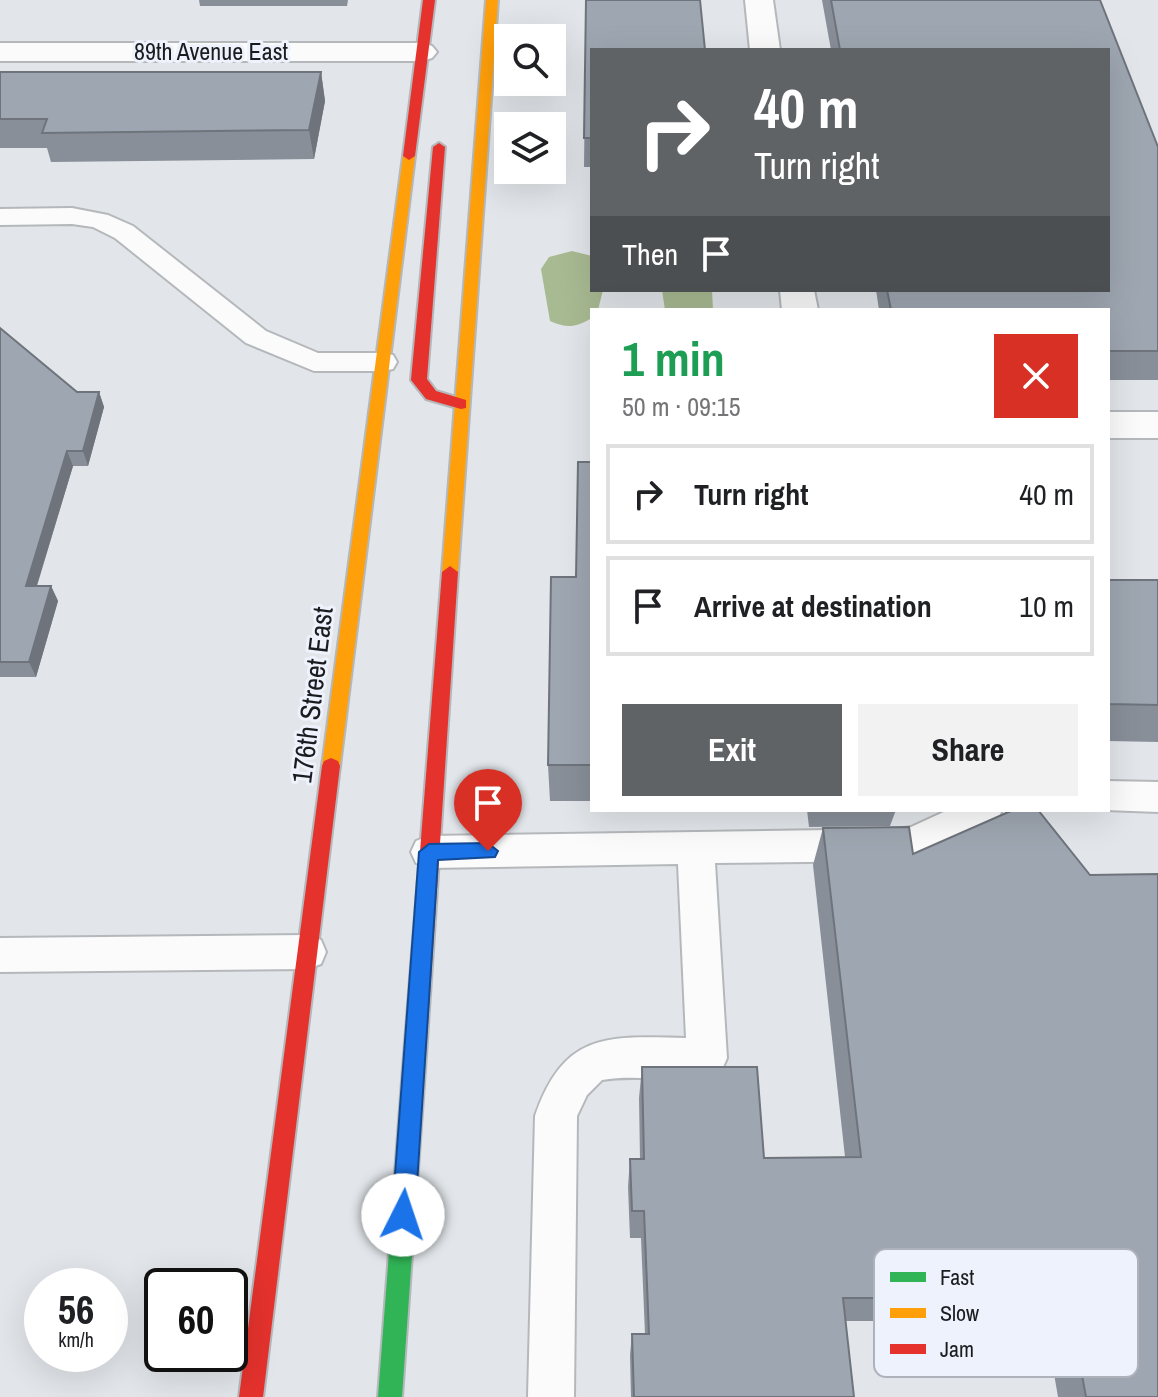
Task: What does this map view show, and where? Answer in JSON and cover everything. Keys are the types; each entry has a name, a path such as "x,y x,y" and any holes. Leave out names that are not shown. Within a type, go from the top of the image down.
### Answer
{"main road":[{"name":"176th Street East","path":"251,1397 429,0"},
{"path":"390,1397 492,0"},
{"path":"421,58 437,122 419,380 423,390 432,397 461,404"}],"street":[{"path":"759,0 765,48"},
{"name":"89th Avenue East","path":"0,52 421,58"},
{"path":"1110,425 1158,425"}],"lane":[{"path":"0,217 99,220 124,232 256,337 314,362 383,362"},
{"path":"1110,796 1158,797"},
{"path":"429,852 897,845 916,842 980,812"},
{"path":"551,1397 556,1116 565,1089 589,1065 612,1059 707,1058 696,848"},
{"path":"0,955 307,952"}],"shaded area":[{"path":"572,251 590,256 590,292 602,292 598,308 590,308 590,319 566,326 550,321 541,269 549,257"},
{"path":"662,292 712,292 713,308 665,308"}],"building":[{"path":"586,0 700,0 705,48 590,48 590,138 584,138"},
{"path":"831,0 1100,0 1158,147 1158,351 1110,351 1110,308 891,308 887,292 1110,292 1110,48 840,48"},
{"path":"0,72 321,72 309,130 42,133 47,119 0,119"},
{"path":"0,328 77,392 99,392 83,451 67,451 26,586 51,586 29,662 0,662"},
{"path":"578,462 590,462 590,765 548,765 551,577 576,577"},
{"path":"1110,580 1158,580 1158,705 1110,704"},
{"path":"1008,812 1040,812 1090,875 1158,874 1158,1397 1086,1397 1082,1377 1138,1377 1138,1249 874,1249 874,1298 843,1298 854,1397 634,1397 632,1334 649,1334 644,1211 632,1211 630,1159 644,1159 642,1067 757,1067 764,1158 861,1157 823,828 909,827 913,854"}],"traffic: fast":[{"path":"390,1397 415,1055"}],"traffic: slow":[{"path":"450,572 492,0"},
{"path":"331,766 409,156"}],"traffic: jam":[{"path":"409,156 429,0"},
{"path":"439,147 419,380 431,395 461,404"},
{"path":"415,1055 450,572"},
{"path":"251,1397 331,766"}],"route":[{"path":"403,1215 429,852 488,851"}]}
